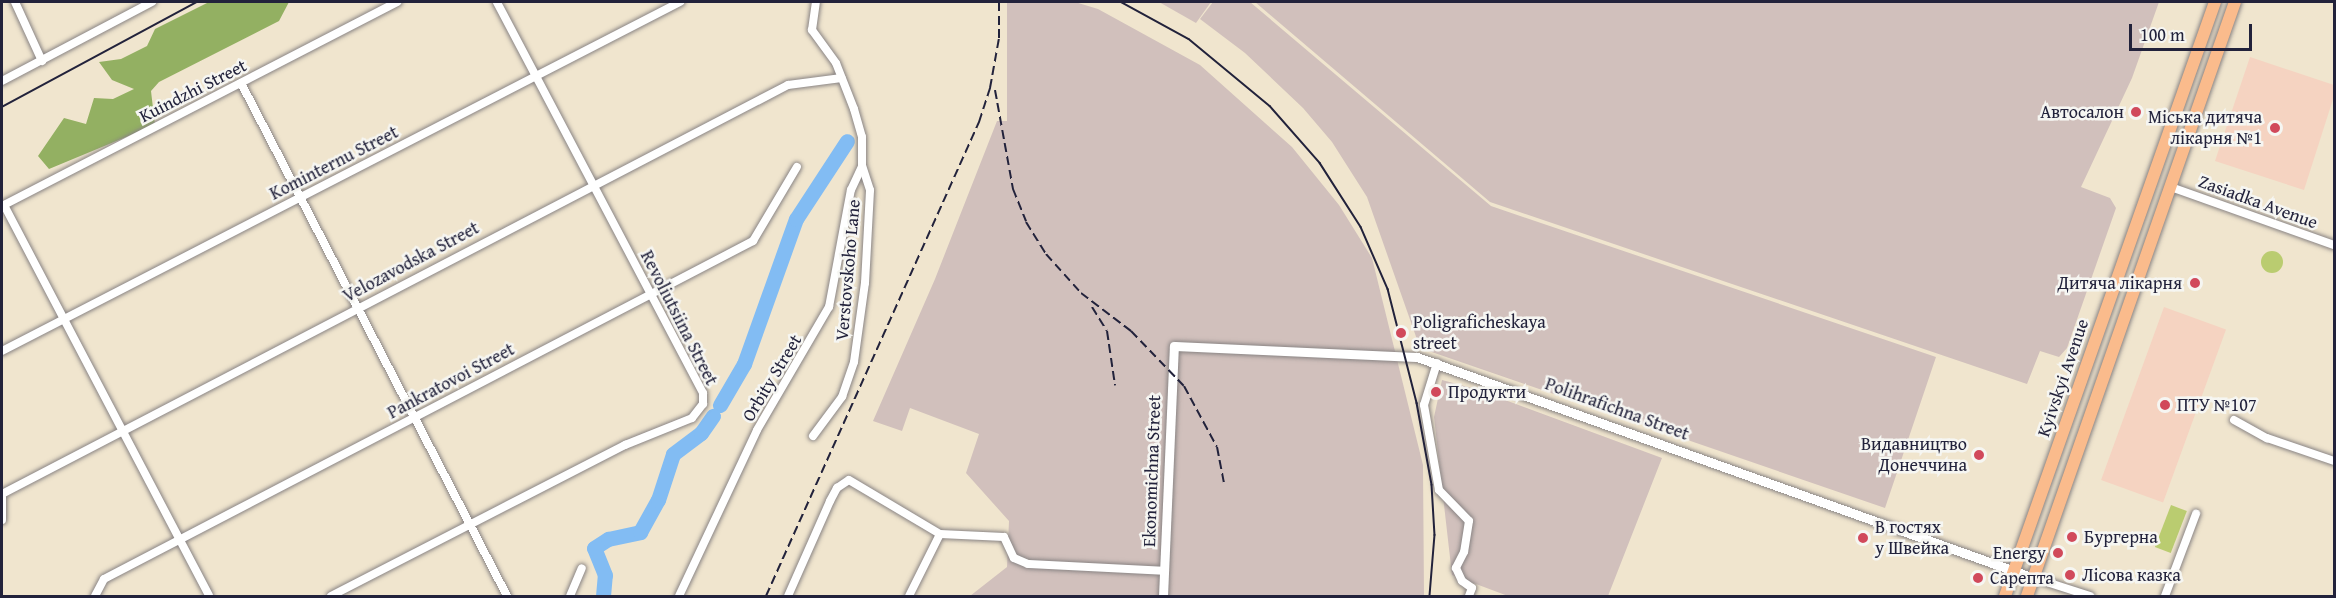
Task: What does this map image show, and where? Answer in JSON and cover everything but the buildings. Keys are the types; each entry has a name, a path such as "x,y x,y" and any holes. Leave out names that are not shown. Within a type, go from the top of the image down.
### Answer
{"main road":[{"name":"Kyivskyi Avenue","path":"2005,597 2215,2"},
{"path":"2027,597 2235,2"}],"street":[{"path":"15,2 42,61"},
{"path":"2,81 152,2"},
{"name":"Kuindzhi Street","path":"3,206 397,2"},
{"name":"Revoliutsiina Street","path":"331,597 625,445 692,418 700,410 703,393 497,2"},
{"name":"Kominternu Street","path":"2,351 680,2"},
{"name":"Verstovskoho Lane","path":"813,436 842,397 854,362 865,283 870,190 862,166 862,137 842,78 812,30 816,2"},
{"name":"Velozavodska Street","path":"2,496 357,307 788,85 842,78"},
{"path":"241,83 507,597"},
{"name":"Orbity Street","path":"679,597 757,430 829,308 851,190 862,166"},
{"name":"Pankratovoi Street","path":"95,597 104,579 753,241 796,167"},
{"name":"Zasiadka Avenue","path":"2171,188 2334,245"},
{"path":"3,206 209,597"},
{"name":"Polihrafichna Street","path":"1174,346 1406,356 1437,363 2034,578"},
{"name":"Ekonomichna Street","path":"1163,597 1174,346"},
{"path":"1437,363 1424,405 1439,490 1469,520 1456,568 1461,581 1472,588 1469,597"},
{"path":"2234,420 2267,438 2334,462"},
{"path":"788,597 830,501 845,481 860,485 940,534 1004,537 1014,558 1028,564 1164,571"},
{"path":"2,496 2,520"},
{"path":"2165,597 2196,514"},
{"path":"909,597 940,534"},
{"path":"570,597 582,568"},
{"path":"2034,578 2090,597"}],"shaded area":[{"path":"1007,2 1075,2 1098,9 1200,65 1292,147 1339,205 1372,258 1423,465 1424,596 970,596 1007,567 1009,521 966,473 979,434 910,408 902,431 873,421 935,279 997,121 1007,121"},
{"path":"1159,2 1211,2 1196,23"},
{"path":"1213,2 1250,2 1491,206 1936,357 1885,508 1420,348 1367,197 1332,142 1303,108 1245,53 1200,19"},
{"path":"1255,2 2159,2 2132,78 2081,187 2110,198 2116,208 2067,348 2059,357 2040,351 2027,384 1490,202"},
{"name":"Міська дитяча лікарня №1","path":"2250,57 2334,85 2334,96 2304,190 2215,161"},
{"name":"ПТУ №107","path":"2164,307 2226,330 2163,502 2101,480"},
{"path":"1442,380 1505,397 1505,400 1662,458 1608,596 1508,596 1452,575 1434,417"}],"green space":[{"path":"209,2 289,2 279,21 159,82 151,91 155,125 49,169 38,156 64,118 86,124 94,98 113,99 134,89 112,80 99,62 121,59 147,46 155,29"},
{"path":"2268,251 2276,251 2283,258 2283,266 2276,273 2268,273 2261,266 2261,258"},
{"path":"2171,505 2187,511 2171,553 2155,547"}],"waterway":[{"path":"720,405 744,364 796,219 847,141"},
{"path":"603,596 605,575 594,548 608,539 640,532 658,500 673,454 701,433 713,416"}],"tram line":[{"path":"2,107 197,2"},
{"path":"1121,2 1189,39 1270,106 1320,163 1361,227 1388,289 1417,403 1432,485 1435,535 1430,596"}],"railway":[{"path":"766,596 979,122 990,88 999,38 999,2"},
{"path":"995,90 1013,189 1026,222 1046,254 1081,293 1131,331 1184,386 1217,447 1224,482"},
{"path":"1092,307 1107,331 1115,385"}],"place":[{"name":"Автосалон","path":"2136,112"},
{"name":"Міська дитяча лікарня №1","path":"2275,128"},
{"name":"Дитяча лікарня","path":"2195,283"},
{"name":"Poligraficheskaya street","path":"1401,333"},
{"name":"Продукти","path":"1436,392"},
{"name":"ПТУ №107","path":"2165,405"},
{"name":"Видавництво Донеччина","path":"1979,455"},
{"name":"Бургерна","path":"2072,537"},
{"name":"В гостях у Швейка","path":"1863,538"},
{"name":"Energy","path":"2058,553"},
{"name":"Лісова казка","path":"2070,575"},
{"name":"Сарепта","path":"1978,578"}]}
